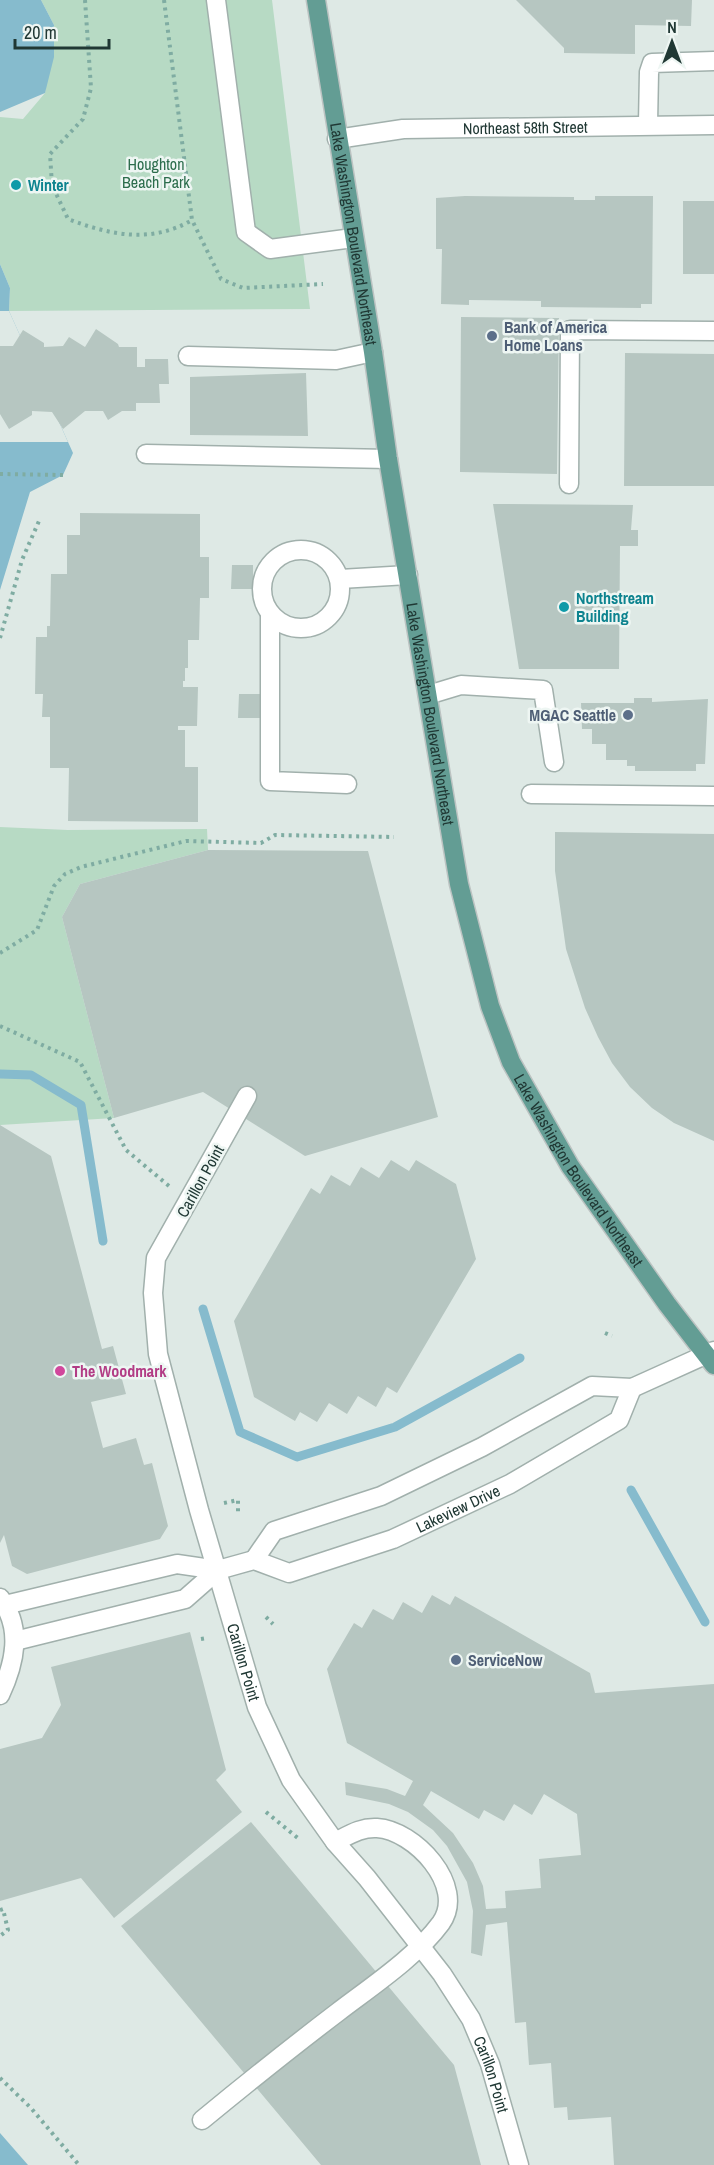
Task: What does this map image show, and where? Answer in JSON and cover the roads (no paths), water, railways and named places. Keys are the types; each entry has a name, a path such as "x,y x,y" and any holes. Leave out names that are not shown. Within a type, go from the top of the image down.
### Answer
{"main road":[{"name":"Lake Washington Boulevard Northeast","path":"316,0 388,459 459,884 490,1006 511,1062 570,1166 666,1304 712,1357"}],"street":[{"path":"216,0 246,232 270,249 353,238"},
{"path":"648,124 649,72 652,63 714,61"},
{"name":"Northeast 58th Street","path":"337,139 403,129 648,124 714,125"},
{"path":"569,484 570,330 714,331"},
{"path":"188,356 336,360 373,352"},
{"path":"146,454 388,459"},
{"path":"303,549 326,558 340,579 341,592 338,605 330,616 319,625 306,629 293,628 280,623 270,614 261,589 264,576 280,556 303,549"},
{"path":"340,579 408,575"},
{"path":"270,614 270,781 347,784"},
{"path":"428,695 462,686 543,690 554,762"},
{"path":"531,794 714,796"},
{"name":"Carillon Point","path":"247,1096 156,1258 153,1293 158,1354 199,1510 257,1707 291,1780 335,1842 419,1946 471,2019 490,2064 519,2165"},
{"path":"0,1695 12,1670 15,1641 3,1601 177,1564 218,1570 254,1560 274,1530 381,1496 482,1447 592,1386 632,1388 712,1357"},
{"name":"Lakeview Drive","path":"254,1560 289,1573 393,1539 424,1525 510,1484 619,1420 632,1388"},
{"path":"15,1641 185,1599 218,1570"},
{"path":"202,2120 383,1979 442,1921 448,1904 445,1885 434,1863 402,1835 380,1828 362,1828 335,1842"}],"water":[{"path":"0,0 41,0 54,25 54,57 45,93 0,112"},
{"path":"0,264 10,288 9,311 73,453 63,475 30,492 0,590"},
{"path":"0,2133 28,2165 0,2165"}],"waterway":[{"path":"0,1074 31,1075 81,1105 103,1241"},
{"path":"203,1309 240,1432 297,1457 395,1427 520,1358"},
{"path":"631,1490 705,1622"}],"place":[{"name":"Winter","path":"16,185"},
{"name":"Bank of America Home Loans","path":"492,336"},
{"name":"Northstream Building","path":"564,607"},
{"name":"MGAC Seattle","path":"628,715"},
{"name":"The Woodmark","path":"60,1371"},
{"name":"ServiceNow","path":"456,1660"}],"park label":[{"name":"Houghton Beach Park","path":"156,173"}]}
